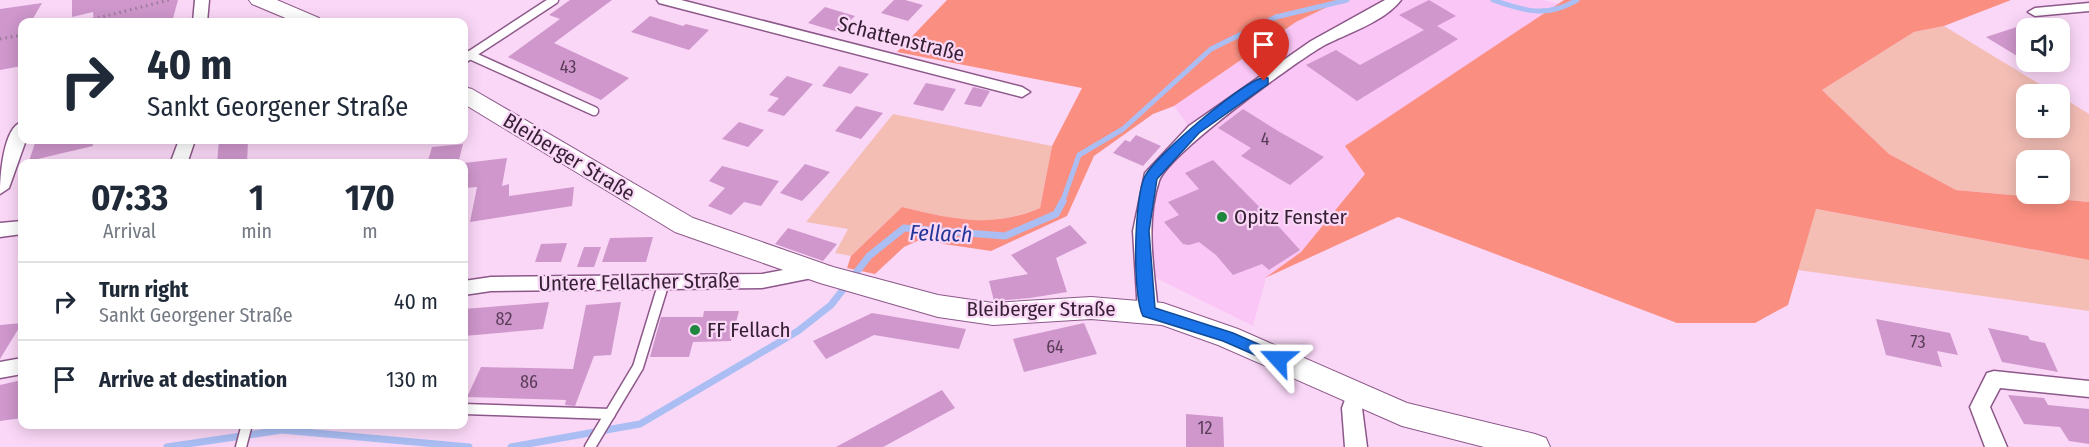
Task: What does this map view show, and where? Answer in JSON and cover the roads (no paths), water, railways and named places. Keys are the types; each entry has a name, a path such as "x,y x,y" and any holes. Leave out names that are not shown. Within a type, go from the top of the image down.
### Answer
{"main road":[{"path":"265,1 303,18"},
{"name":"Bleiberger Straße","path":"468,96 684,225 822,274 938,306 993,314 1091,308 1148,312 1228,337 1402,414 1535,447"}],"street":[{"path":"200,18 202,0"},
{"name":"Schattenstraße","path":"664,0 1022,92"},
{"path":"1148,312 1142,231 1151,177 1195,130 1316,44 1378,12 1394,0"},
{"path":"2035,12 2089,7"},
{"path":"0,188 18,138"},
{"path":"180,159 186,144"},
{"path":"0,230 18,228"},
{"name":"Untere Fellacher Straße","path":"468,287 491,284 762,281 822,274"},
{"path":"0,370 18,367"},
{"path":"1996,447 1980,407 1994,379 2089,389"},
{"path":"1356,395 1352,408 1356,447"}],"lane":[{"path":"468,56 554,0"},
{"path":"468,57 594,111"},
{"path":"591,446 638,368 664,282"},
{"path":"468,409 608,417"},
{"path":"241,446 246,429"}],"waterway":[{"name":"Fellach","path":"1062,203 1079,155 1123,129 1211,49 1276,17 1347,0"},
{"name":"Fellach","path":"1493,0 1535,11 1556,9 1577,0"},
{"name":"Fellach","path":"511,447 640,424 798,331 831,305 869,256 904,228 1005,236 1056,214 1062,203"},
{"name":"Fellach","path":"167,447 282,430 469,447"}],"place":[{"name":"Opitz Fenster","path":"1222,217"},
{"name":"FF Fellach","path":"695,330"}]}
